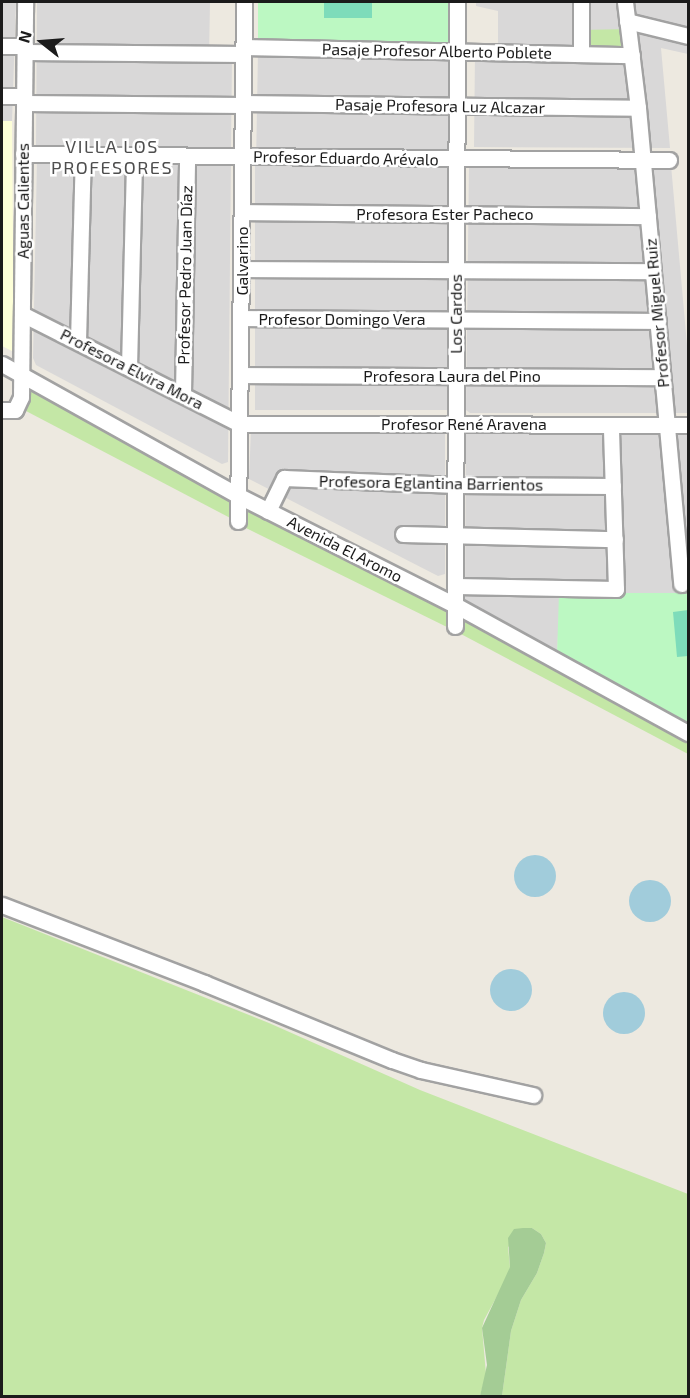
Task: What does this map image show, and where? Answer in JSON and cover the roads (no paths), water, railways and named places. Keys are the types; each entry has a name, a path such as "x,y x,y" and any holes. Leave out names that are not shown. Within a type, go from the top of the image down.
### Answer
{"street":[{"name":"Aguas Calientes","path":"2,410 15,410 21,400 24,315 23,154 26,2"},
{"name":"Galvarino","path":"238,521 244,2"},
{"name":"Los Cardos","path":"455,626 457,2"},
{"path":"581,2 581,54"},
{"name":"Profesor Miguel Ruiz","path":"625,2 638,108 681,584"},
{"path":"627,21 688,36"},
{"name":"Pasaje Profesor Alberto Poblete","path":"2,46 25,49 581,54 631,49"},
{"name":"Pasaje Profesora Luz Alcazar","path":"2,96 24,100 638,108"},
{"name":"Profesor Eduardo Arévalo","path":"23,154 643,162 669,160"},
{"path":"78,342 82,155"},
{"path":"129,367 134,156"},
{"name":"Profesor Pedro Juan Díaz","path":"183,393 186,156"},
{"name":"Profesora Ester Pacheco","path":"242,212 648,216"},
{"path":"242,269 653,271"},
{"name":"Profesora Elvira Mora","path":"24,315 183,393 240,424"},
{"name":"Profesor Domingo Vera","path":"242,318 658,321"},
{"name":"Avenida El Aromo","path":"2,364 237,495 456,605 688,733"},
{"name":"Profesora Laura del Pino","path":"241,375 662,377"},
{"name":"Profesor René Aravena","path":"240,424 688,425"},
{"path":"456,586 616,589 611,426"},
{"name":"Profesora Eglantina Barrientos","path":"268,511 284,478 456,485 613,486"},
{"path":"403,534 615,539"},
{"path":"2,906 245,999 392,1060 421,1070 533,1095"}],"water":[{"path":"535,855 550,861 556,876 550,891 535,897 520,891 514,876 520,861"},
{"path":"650,880 665,886 671,901 665,916 650,922 635,916 629,901 635,886"},
{"path":"511,969 526,975 532,990 526,1005 511,1011 496,1005 490,990 496,975"},
{"path":"624,992 639,998 645,1013 639,1028 624,1034 609,1028 603,1013 609,998"}],"district":[{"name":"VILLA LOS PROFESORES","path":"112,157"}]}
